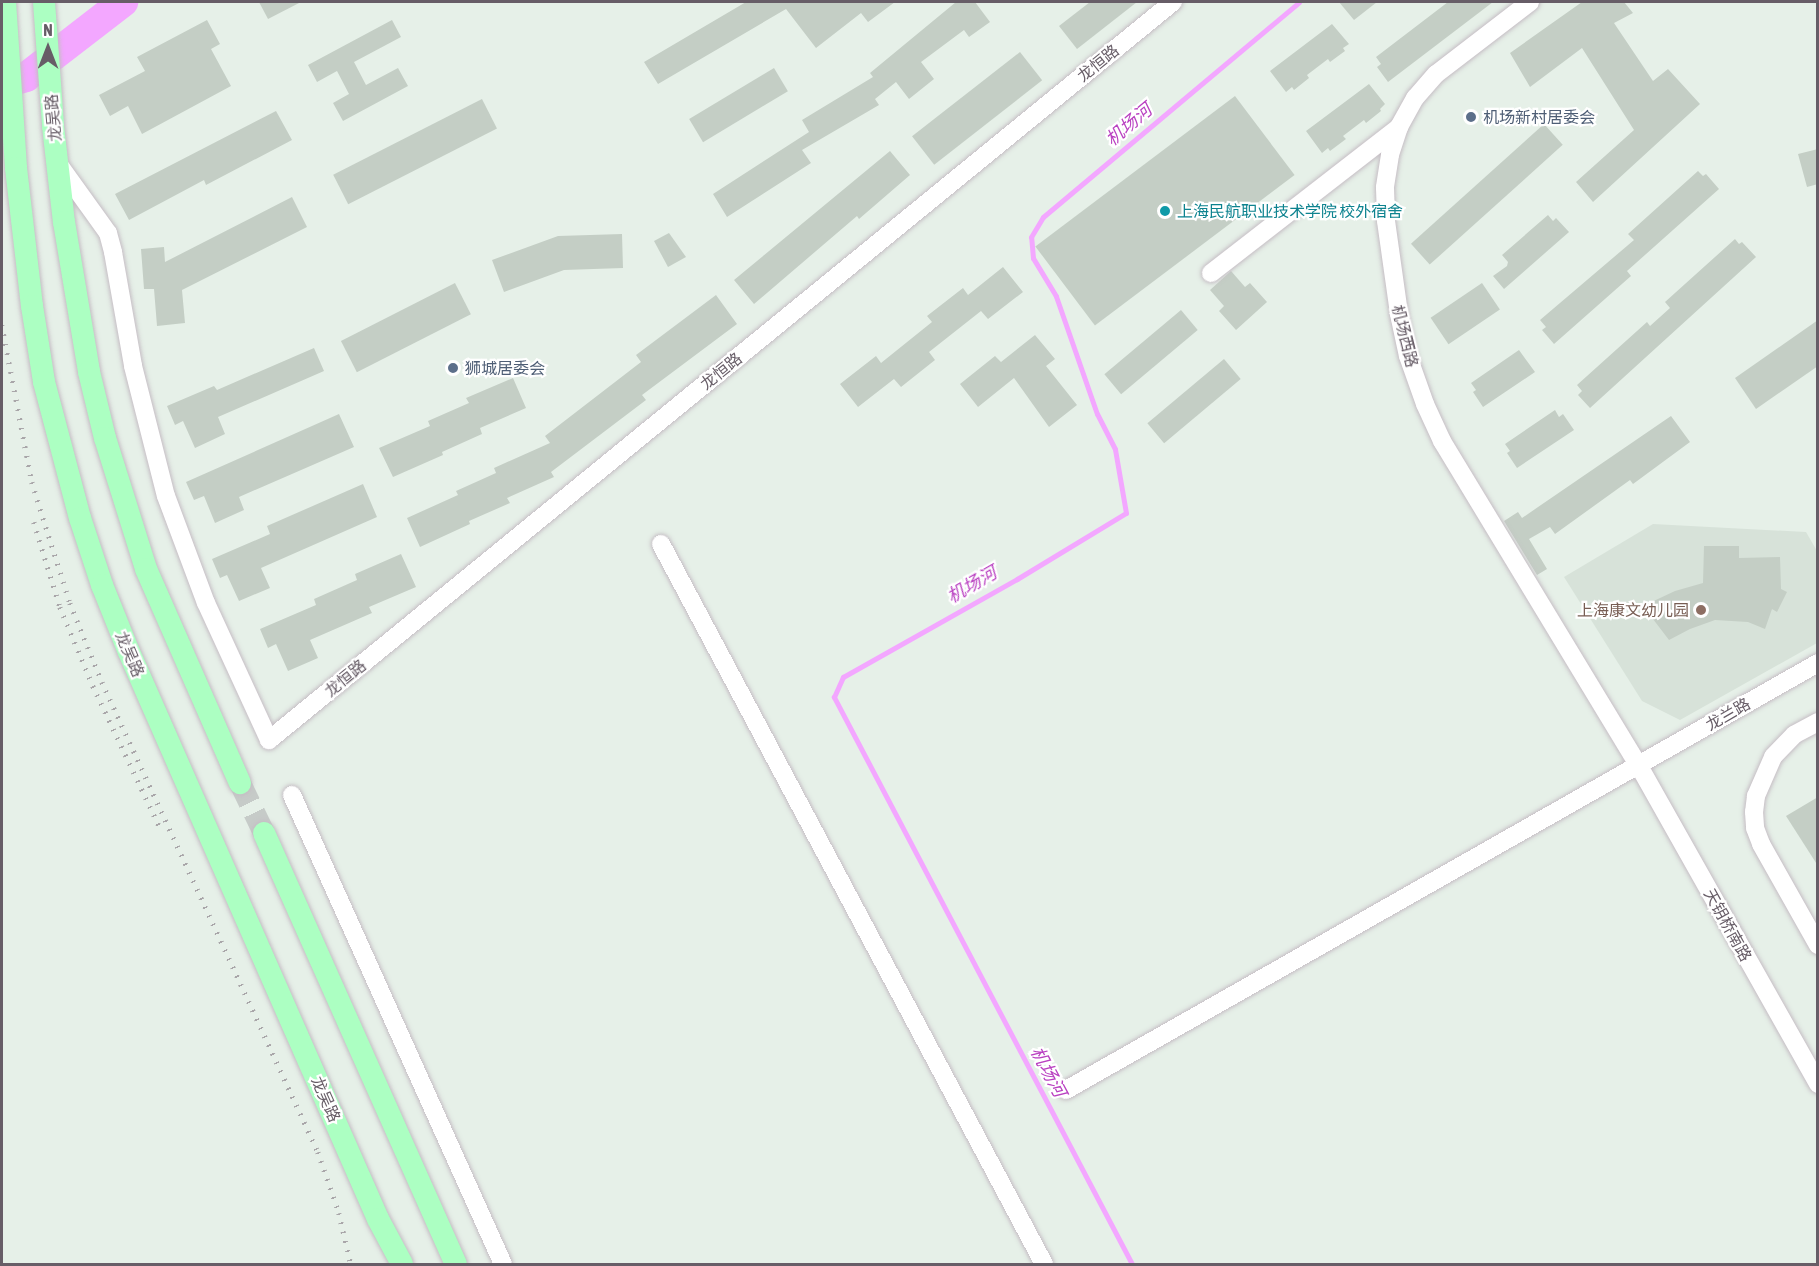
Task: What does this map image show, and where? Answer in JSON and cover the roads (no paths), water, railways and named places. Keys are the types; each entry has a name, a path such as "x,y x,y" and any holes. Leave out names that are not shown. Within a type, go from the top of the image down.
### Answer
{"main road":[{"name":"龙吴路","path":"5,2 16,168 32,306 44,382 80,518 102,585 129,652 378,1219 402,1264"},
{"name":"龙吴路","path":"45,13 57,162 74,290 89,372 124,505 146,569 240,783"},
{"path":"264,833 424,1197 456,1264"}],"street":[{"name":"龙恒路","path":"269,740 1173,2"},
{"name":"机场西路","path":"1530,2 1436,74 1415,98 1399,127 1390,155 1385,188 1386,221 1399,314 1408,356 1425,404 1442,441 1588,686 1639,766"},
{"path":"1210,273 1399,127"},
{"name":"龙吴路","path":"57,162 108,233 114,252 132,366 166,496 206,603 269,740"},
{"path":"661,544 1044,1264"},
{"name":"龙兰路","path":"1066,1090 1818,663"},
{"path":"1818,722 1794,735 1773,757 1756,796 1754,812 1761,844 1818,945"},
{"name":"天钥桥南路","path":"1639,766 1818,1084"},
{"path":"292,795 503,1264"}],"waterway":[{"path":"2,84 26,77 123,2"},
{"name":"机场河","path":"1132,1264 834,697 843,677 1017,579 1126,513 1115,449 1097,414 1056,296 1033,258 1031,237 1043,217 1299,2"}],"tunnel":[{"path":"240,783 264,833"}],"railway":[{"path":"2,325 32,482 70,603 102,682 318,1152 339,1213 351,1264"},
{"path":"34,522 60,607 93,686 162,832"}],"place":[{"name":"机场新村居委会","path":"1471,117"},
{"name":"上海民航职业技术学院 校外宿舍","path":"1165,211"},
{"name":"狮城居委会","path":"453,368"},
{"name":"上海康文幼儿园","path":"1701,610"}]}
